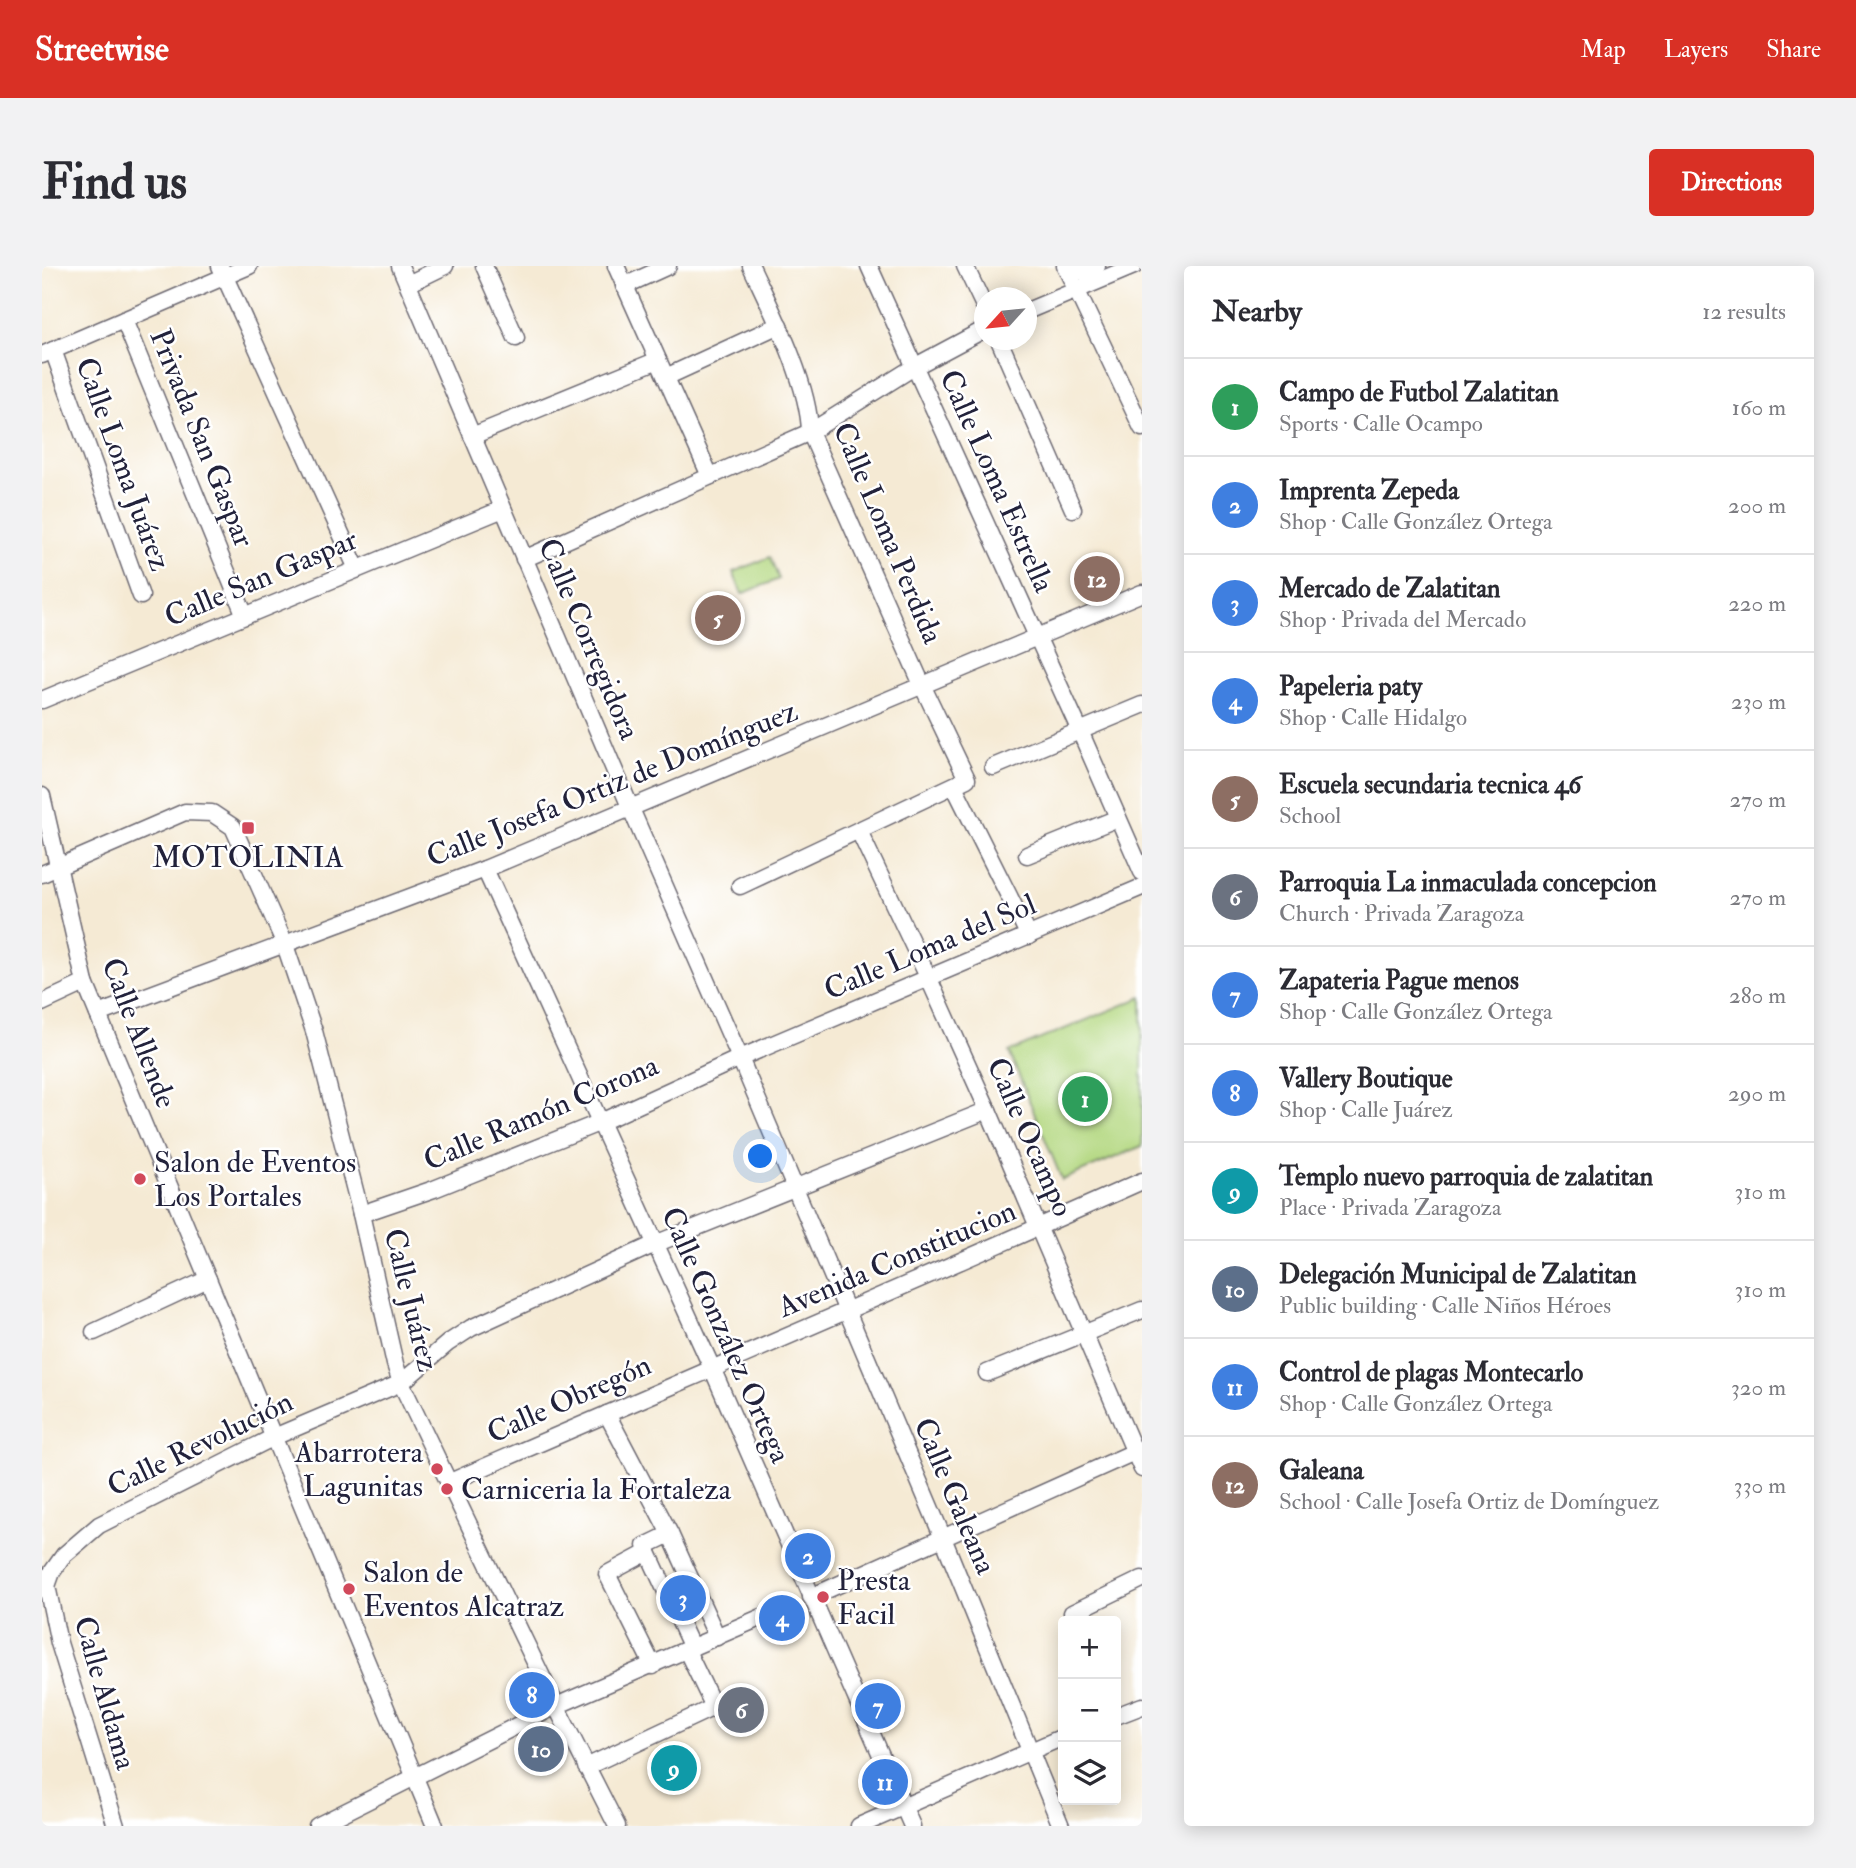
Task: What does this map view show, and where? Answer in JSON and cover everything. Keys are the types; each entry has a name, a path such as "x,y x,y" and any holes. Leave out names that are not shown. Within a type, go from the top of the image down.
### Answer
{"street":[{"path":"45,352 124,320 222,271 248,266"},
{"name":"Calle Corregidora","path":"400,266 794,1188"},
{"path":"408,284 445,266"},
{"path":"484,266 516,338"},
{"path":"616,266 710,475"},
{"path":"624,286 668,266"},
{"name":"Calle Loma Perdida","path":"751,266 779,325 806,399 810,414 810,432 1030,936"},
{"name":"Calle Loma Estrella","path":"869,266 1142,872"},
{"path":"965,266 975,287"},
{"path":"1065,266 1142,428"},
{"path":"1076,266 1082,272 1097,266"},
{"path":"1037,308 1134,266"},
{"path":"222,271 357,569"},
{"name":"Privada San Gaspar","path":"124,320 245,616"},
{"path":"666,377 779,325"},
{"path":"524,559 810,432 914,367 974,335"},
{"path":"1003,350 1073,509"},
{"name":"Calle Loma Juárez","path":"45,352 141,596"},
{"path":"472,436 658,360"},
{"name":"Calle San Gaspar","path":"42,700 503,509"},
{"name":"Calle Josefa Ortiz de Domínguez","path":"98,1014 284,942 485,869 1142,593"},
{"path":"993,767 1142,705"},
{"path":"740,886 961,782"},
{"name":"Calle Allende","path":"42,796 85,983 435,1826"},
{"name":"Calle Juárez","path":"59,866 185,812 212,813 233,827 284,942 314,1031 361,1214 394,1364 556,1706 617,1826"},
{"path":"1027,855 1118,818"},
{"name":"Calle Ocampo","path":"859,831 929,979 1040,1227 1138,1450 1142,1469"},
{"path":"42,874 59,866"},
{"name":"Calle González Ortega","path":"485,869 712,1368 912,1826"},
{"name":"Calle Loma del Sol","path":"740,1058 1142,887"},
{"path":"42,1003 85,983"},
{"name":"Calle Ramón Corona","path":"361,1214 434,1189 601,1122 740,1058"},
{"name":"Calle Revolución","path":"45,1581 64,1555 99,1525 274,1437 401,1382 448,1343 471,1328 655,1244 988,1110"},
{"name":"Avenida Constitucion","path":"712,1368 847,1312 1142,1181"},
{"name":"Calle Galeana","path":"794,1188 943,1538 1061,1826"},
{"path":"94,1332 208,1279"},
{"path":"987,1373 1142,1310"},
{"name":"Calle Obregón","path":"450,1482 712,1368"},
{"path":"607,1414 670,1534 717,1637"},
{"path":"811,1597 1138,1450"},
{"path":"586,1767 714,1707 645,1546 670,1534"},
{"path":"648,1552 607,1574 653,1665"},
{"path":"1072,1613 1142,1579"},
{"name":"Calle Aldama","path":"45,1581 59,1643 116,1826"},
{"path":"317,1826 556,1706 762,1617"},
{"path":"42,1648 59,1643"},
{"path":"1121,1714 1142,1706"},
{"path":"859,1826 1058,1739"}],"green space":[{"path":"770,557 779,579 742,594 733,572"},
{"path":"1142,997 1142,1146 1062,1180 1009,1052"}],"place":[{"name":"Galeana","path":"1097,579"},
{"name":"Escuela secundaria tecnica 46","path":"718,618"},
{"name":"MOTOLINIA","path":"248,828"},
{"name":"Campo de Futbol Zalatitan","path":"1085,1099"},
{"name":"Salon de Eventos Los Portales","path":"140,1179"},
{"name":"Abarrotera Lagunitas","path":"437,1469"},
{"name":"Carniceria la Fortaleza","path":"447,1489"},
{"name":"Imprenta Zepeda","path":"808,1556"},
{"name":"Salon de Eventos Alcatraz","path":"349,1589"},
{"name":"Presta Facil","path":"823,1597"},
{"name":"Mercado de Zalatitan","path":"683,1598"},
{"name":"Papeleria paty","path":"782,1618"},
{"name":"Vallery Boutique","path":"532,1695"},
{"name":"Zapateria Pague menos","path":"878,1706"},
{"name":"Parroquia La inmaculada concepcion","path":"741,1710"},
{"name":"Delegación Municipal de Zalatitan","path":"541,1749"},
{"name":"Templo nuevo parroquia de zalatitan","path":"674,1768"},
{"name":"Control de plagas Montecarlo","path":"885,1782"}]}
